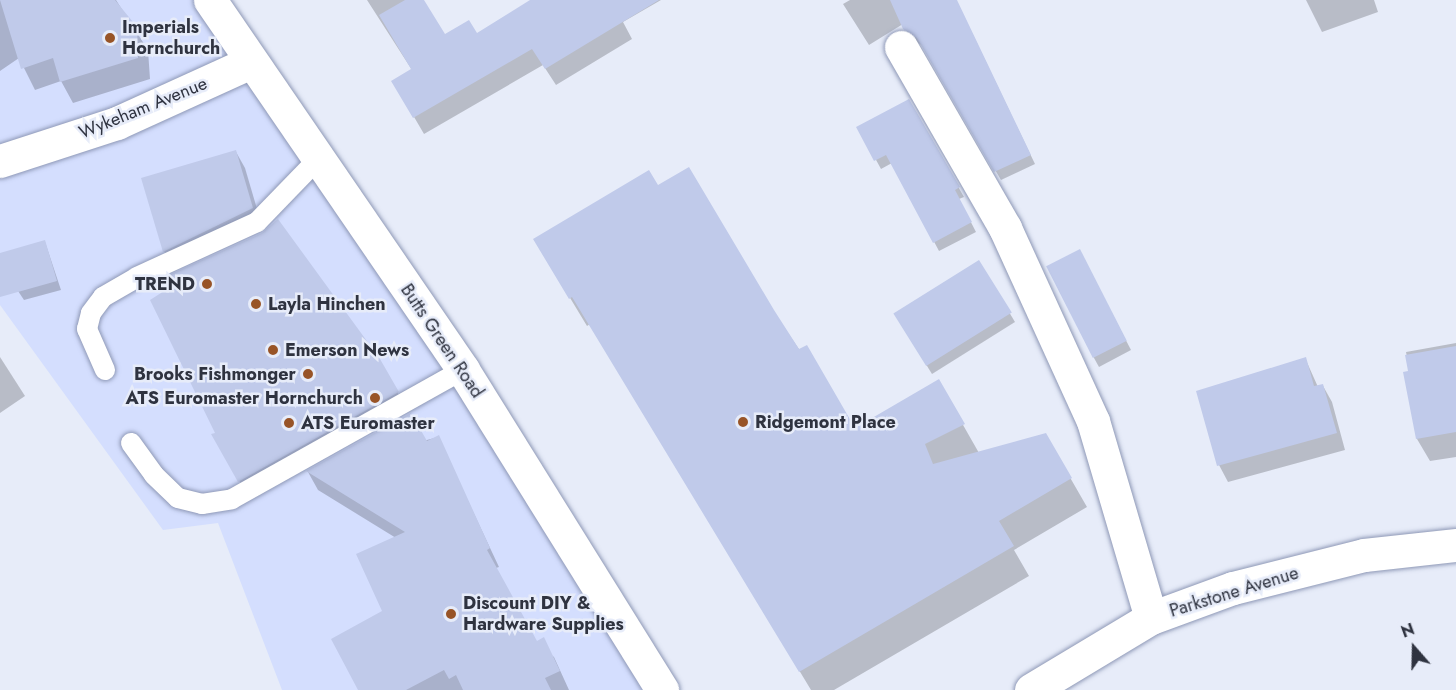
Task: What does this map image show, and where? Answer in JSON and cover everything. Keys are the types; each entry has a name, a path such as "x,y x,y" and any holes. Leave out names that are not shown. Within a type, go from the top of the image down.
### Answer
{"street":[{"name":"Butts Green Road","path":"210,0 463,370 662,690"},
{"path":"901,47 1005,228 1093,421 1151,618"},
{"name":"Wykeham Avenue","path":"0,161 117,123 251,62"},
{"name":"Parkstone Avenue","path":"1037,688 1151,618 1233,588 1364,555 1456,545"}],"lane":[{"path":"105,370 87,329 91,313 103,297 137,277 257,222 318,159"},
{"path":"131,443 154,475 178,498 202,504 232,500 463,370"}],"shaded area":[{"path":"0,0 210,0 662,690 282,690 218,523 163,530 0,305"}],"building":[{"path":"0,0 115,0 137,27 138,58 60,82 53,58 21,69"},
{"path":"405,0 424,0 445,34 469,20 477,33 530,0 659,0 545,69 532,49 413,118 391,81 411,69 379,15"},
{"path":"890,0 957,0 1031,155 994,172 917,38 903,29"},
{"path":"909,99 960,187 955,190 972,222 933,243 886,155 874,161 856,127"},
{"path":"236,150 253,208 163,252 141,178"},
{"name":"Ridgemont Place","path":"689,167 774,310 799,349 807,345 855,428 939,379 965,424 925,444 933,464 1046,433 1072,478 999,521 1014,546 799,672 572,297 569,299 533,239 649,170 658,185"},
{"path":"278,219 380,359 399,392 238,482 211,434 215,433 150,300 172,286 169,275 262,233"},
{"path":"45,240 57,281 0,297 0,253"},
{"path":"1080,249 1127,341 1093,358 1046,266"},
{"path":"979,260 1012,313 926,366 893,314"},
{"path":"1456,346 1456,432 1416,439 1403,372 1408,371 1405,355"},
{"path":"1306,357 1314,386 1323,384 1337,433 1217,466 1196,391"},
{"path":"411,413 427,441 439,435 490,548 487,550 537,641 544,637 560,671 545,678 551,690 463,690 456,675 449,679 444,670 406,690 358,690 331,639 382,611 356,554 405,532 306,471"}],"place":[{"name":"Imperials Hornchurch","path":"110,38"},
{"name":"TREND","path":"207,284"},
{"name":"Layla Hinchen","path":"256,304"},
{"name":"Emerson News","path":"273,350"},
{"name":"Brooks Fishmonger","path":"308,374"},
{"name":"ATS Euromaster Hornchurch","path":"375,398"},
{"name":"Ridgemont Place","path":"743,422"},
{"name":"ATS Euromaster","path":"289,423"},
{"name":"Discount DIY & Hardware Supplies","path":"451,614"}]}
